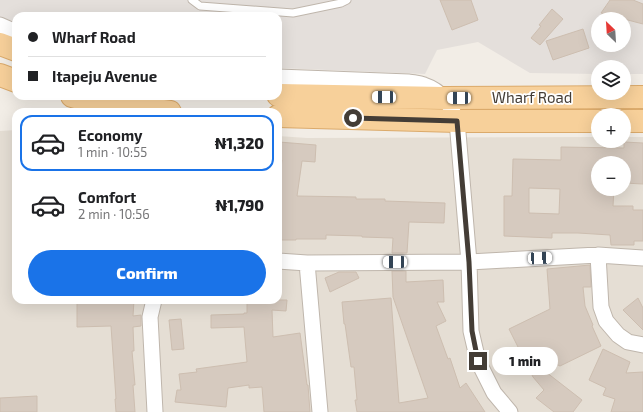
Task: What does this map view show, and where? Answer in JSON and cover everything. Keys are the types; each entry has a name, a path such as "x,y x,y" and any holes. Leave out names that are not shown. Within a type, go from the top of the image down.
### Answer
{"main road":[{"path":"0,44 12,48"},
{"name":"Wharf Road","path":"282,95 444,98 643,97"},
{"path":"83,101 138,108"},
{"name":"Wharf Road","path":"282,116 457,121 591,121"},
{"path":"631,121 643,120"}],"street":[{"path":"0,25 12,30"},
{"path":"282,77 408,82 424,85 440,93 452,109 457,121 469,262 472,331 478,361 494,392 510,412"},
{"path":"598,255 601,307 606,321 618,335 628,342 643,344"},
{"path":"282,261 307,263 469,262 598,255 643,258"},
{"path":"307,263 320,412"},
{"path":"153,304 150,317 155,412"}],"lane":[{"path":"192,0 200,6 280,12"},
{"path":"282,12 293,13 341,3 347,0"}],"shaded area":[{"path":"0,0 643,0 643,74 631,74 631,60 591,60 591,74 530,73 478,42 437,50 425,74 282,68 282,12 12,12 12,21 0,17"},
{"path":"12,130 12,304 282,304 282,136 307,138 591,137 591,148 631,148 631,137 643,137 643,412 0,412 0,131"}],"building":[{"path":"440,0 471,0 478,20 452,30"},
{"path":"610,0 633,0 643,4 643,24 631,21 631,12 602,12"},
{"path":"552,9 563,19 540,45 531,38"},
{"path":"583,29 589,48 553,60 546,41"},
{"path":"282,142 316,145 315,162 302,161 297,196 356,197 356,199 385,199 385,201 445,203 444,223 409,222 407,253 392,253 393,238 326,235 326,239 282,240"},
{"path":"631,142 643,143 643,184 631,183 631,156 591,156 591,196 614,196 613,206 633,206 633,210 643,210 643,241 634,241 634,245 611,245 610,235 578,233 552,233 552,238 504,236 504,196 512,196 513,159 561,160 561,147 631,148","holes":["529,188 560,189 559,214 529,213"]},
{"path":"590,265 591,287 583,287 585,306 601,346 560,366 527,350 524,355 582,400 573,412 554,412 536,398 544,390 533,377 509,329 550,309 547,269"},
{"path":"392,271 406,271 406,282 443,280 444,302 437,302 446,321 436,326 448,359 450,358 460,388 466,383 485,412 357,412 354,367 351,367 342,302 391,298 399,403 428,398 393,297"},
{"path":"339,272 356,272 359,278 330,292 325,278"},
{"path":"638,298 643,308 643,330 623,310"},
{"path":"282,300 287,300 286,311 272,310 273,337 300,333 308,385 310,412 264,412 262,387 249,388 249,385 228,388 226,407 175,402 177,390 181,390 179,374 197,372 196,369 247,362 244,327 211,328 211,315 247,313 247,304 282,304"},
{"path":"77,304 134,304 133,316 141,315 141,326 133,327 134,351 132,351 135,385 133,385 135,412 116,412 111,326 77,327"},
{"path":"181,319 184,349 172,350 169,320"},
{"path":"603,349 630,362 626,373 643,372 643,412 611,412 615,399 603,395 606,388 589,380"},
{"path":"37,396 37,412 0,412 0,398"}],"route":[{"path":"353,118 457,121 469,262 472,331 478,361"}]}
